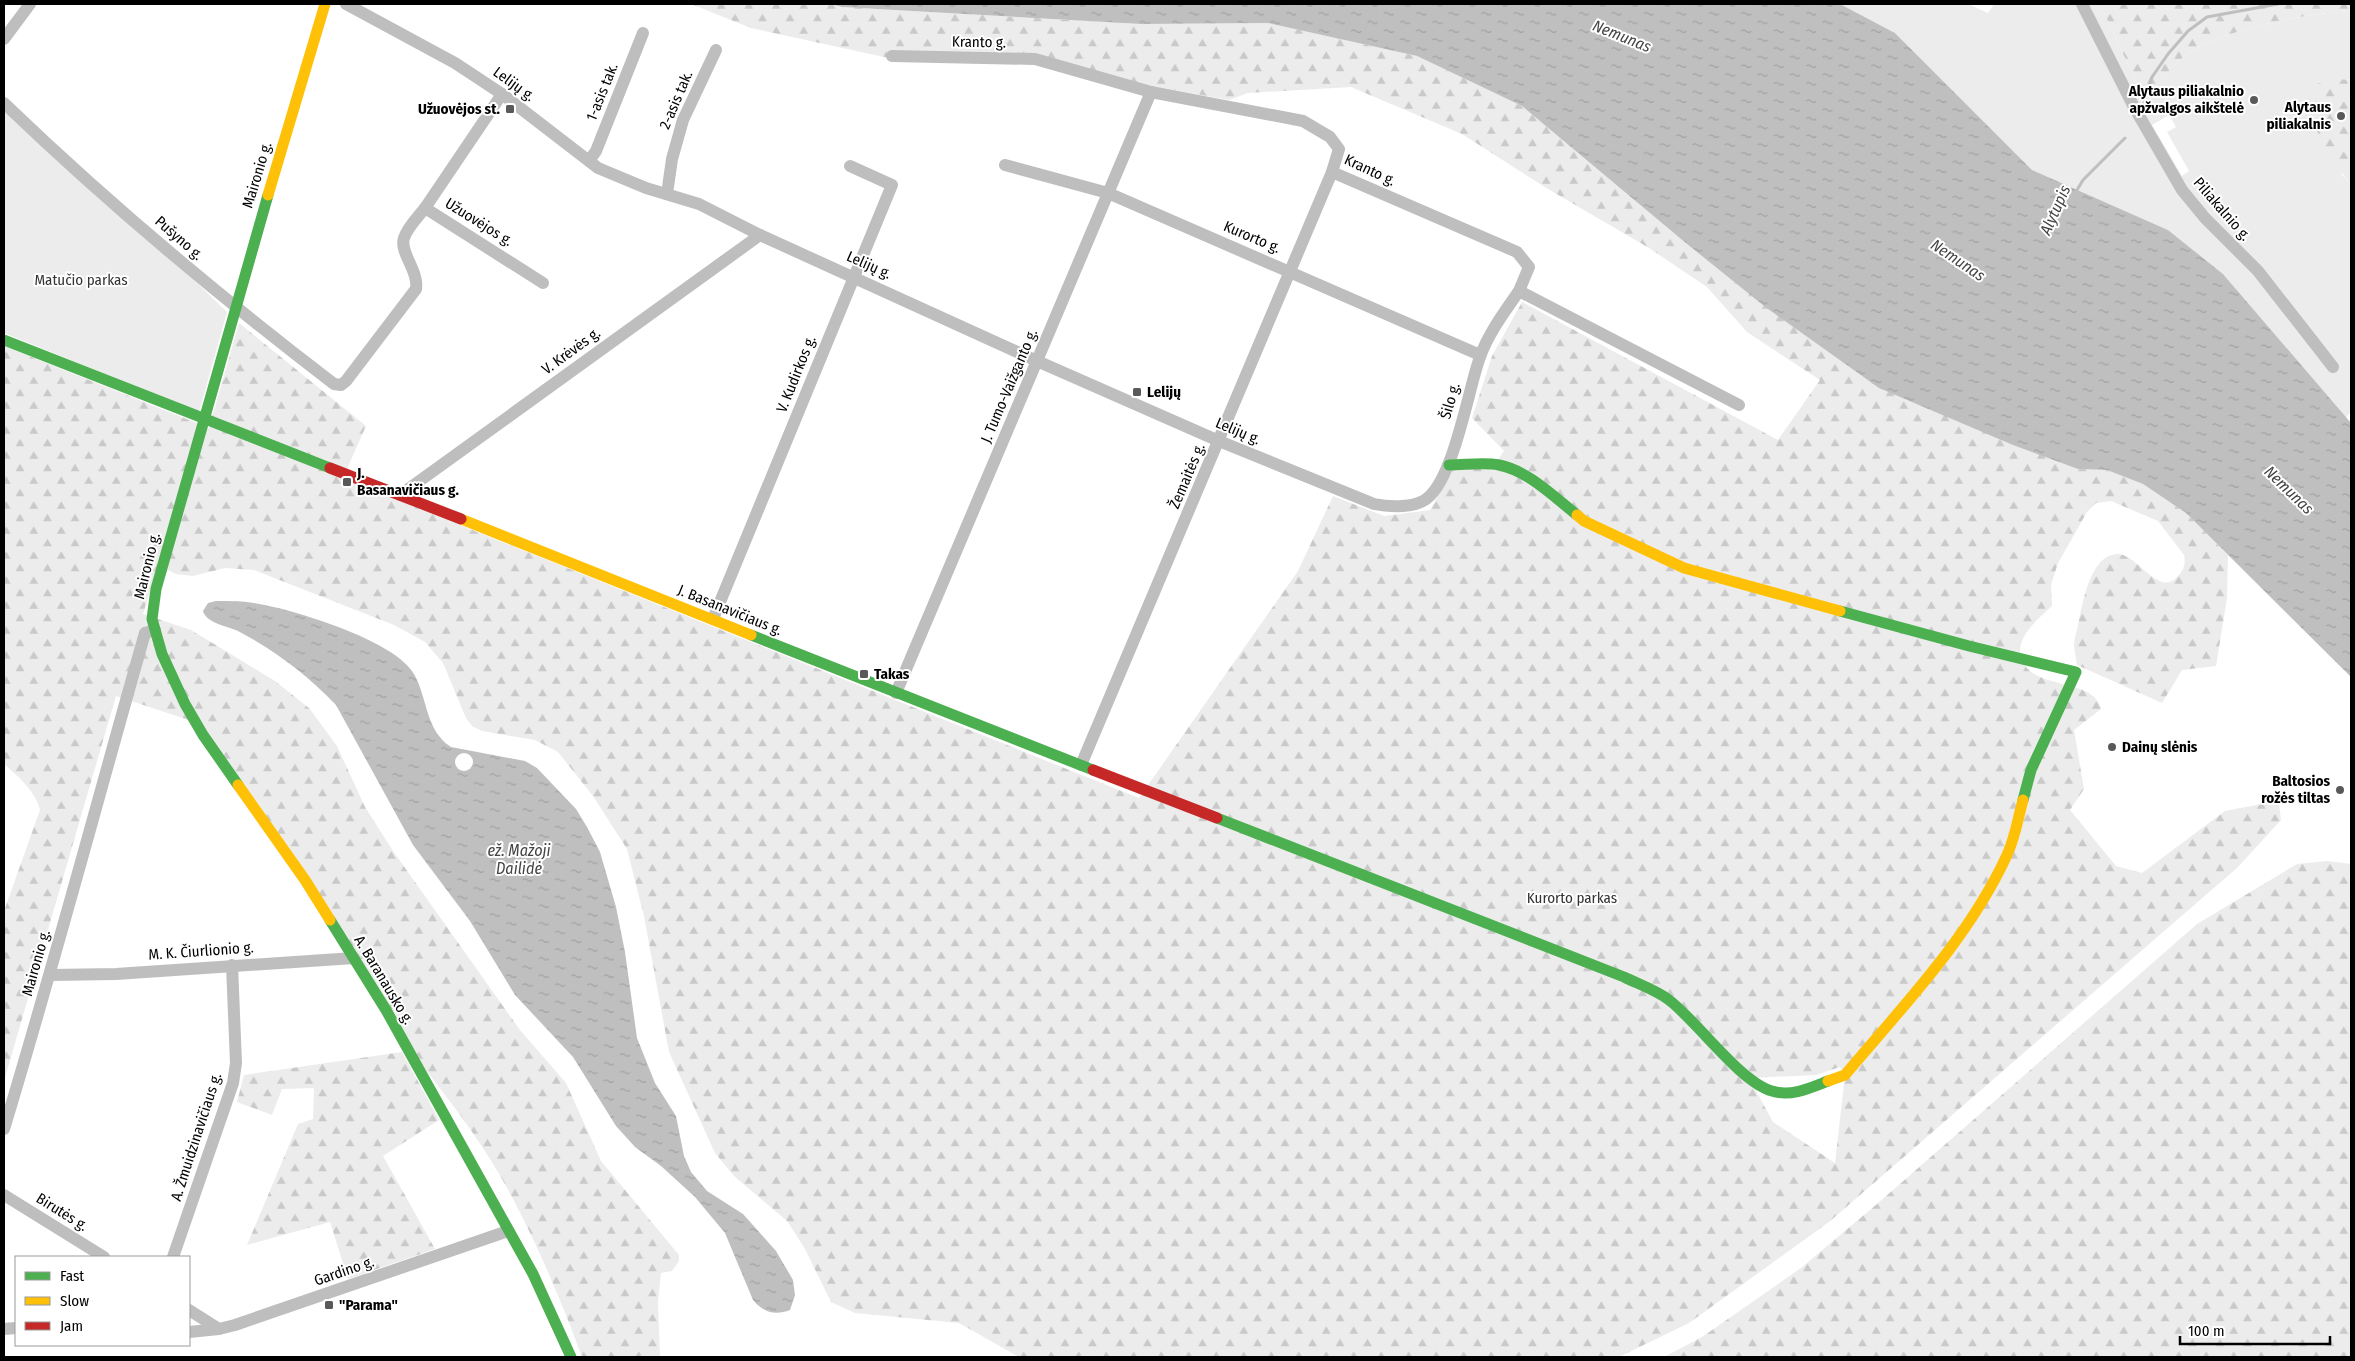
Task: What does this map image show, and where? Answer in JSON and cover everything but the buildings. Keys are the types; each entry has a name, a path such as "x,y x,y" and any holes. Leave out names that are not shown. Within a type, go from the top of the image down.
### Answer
{"street":[{"path":"4,39 30,4"},
{"name":"Maironio g.","path":"4,1130 51,975 84,845 144,633 155,630 152,619 156,589 235,308 325,4"},
{"name":"Lelijų g.","path":"346,4 455,63 502,94 598,168 699,204 760,235 854,276 1037,361 1219,441 1374,504 1387,506 1403,505"},
{"name":"Piliakalnio g.","path":"2082,4 2134,107 2182,190 2205,218 2258,271 2333,367"},
{"name":"1-asis tak.","path":"589,161 596,152 643,33"},
{"name":"2-asis tak.","path":"667,194 672,159 683,120 716,50"},
{"name":"Kranto g.","path":"892,56 1035,59 1151,92 1303,121 1330,137 1339,149 1332,172 1517,252 1529,267 1519,291"},
{"name":"J. Tumo-Vaižganto g.","path":"896,693 1151,92"},
{"path":"424,208 502,94"},
{"name":"Pušyno g.","path":"4,103 71,166 235,308 334,384 340,385"},
{"name":"Kurorto g.","path":"1005,165 1108,193 1480,355"},
{"name":"V. Kudirkos g.","path":"713,619 892,185 850,166"},
{"name":"Žemaitės g.","path":"1082,765 1332,172"},
{"name":"Užuovėjos g.","path":"340,385 346,381 416,288 416,274 403,247 404,239 424,208 544,283"},
{"name":"V. Krėvės g.","path":"400,494 760,235"},
{"path":"1519,291 1739,405"},
{"name":"Šilo g.","path":"1403,505 1423,501 1437,489 1449,465 1480,355 1519,291"},
{"name":"J. Basanavičiaus g.","path":"4,340 205,420 400,494 896,693 1624,977 1668,999 1749,1078 1771,1091 1786,1093 1804,1090 1845,1075 1955,943 1997,875 2008,853 2031,770 2076,672 1969,646 1684,568 1584,521 1546,490 1514,470 1498,465 1449,465"},
{"name":"A. Baranausko g.","path":"155,630 165,661 185,704 203,735 305,880 390,1018 532,1274 570,1357"},
{"name":"M. K. Čiurlionio g.","path":"51,975 116,974 354,958"},
{"name":"A. Žmuidzinavičiaus g.","path":"173,1256 233,1083 236,1063 232,965"},
{"name":"Birutės g.","path":"4,1195 102,1256"},
{"name":"Gardino g.","path":"190,1332 219,1329 508,1231"},
{"path":"190,1311 219,1329"}],"green space":[{"name":"Kurorto parkas","path":"691,4 831,4 842,7 1141,24 1268,23 1417,56 1522,106 1764,306 2078,469 2107,470 2143,484 2186,513 2228,555 2227,598 2216,666 2182,670 2162,703 2077,665 2074,643 2083,602 2090,580 2101,562 2108,556 2117,554 2125,556 2163,582 2171,582 2182,571 2185,564 2184,555 2158,521 2111,501 2096,503 2087,512 2058,563 2051,585 2052,606 2034,623 2024,637 2020,652 2022,660 2029,670 2038,676 2087,692 2096,699 2101,709 2074,730 2084,789 2070,810 2116,866 2142,873 2225,811 2272,802 2279,803 2281,820 2238,867 1829,1222 1689,1323 1619,1357 1019,1357 959,1323 855,1313 831,1302 805,1249 787,1221 734,1176 715,1153 669,1052 644,916 627,849 593,796 558,752 535,740 482,731 472,726 466,718 443,663 425,642 394,625 254,570 225,568 193,576 176,574 158,565 143,614 191,630 275,681 309,708 337,746 365,807 393,851 520,1030 566,1083 601,1161 679,1255 679,1261 672,1271 661,1273 658,1302 660,1357 582,1357 541,1257 523,1218 494,1165 461,1116 425,1069 201,724 116,696 4,1081 4,911 40,810 31,791 4,764 4,346 209,428 239,323 366,426 343,478 1139,798 1298,571 1333,496 1384,516 1430,510 1453,469 1495,464 1504,451 1472,418 1492,356 1522,302 1778,440 1820,380 1747,332 1707,287 1649,248 1548,189 1462,134 1351,87 1248,93 1229,100 1032,64 898,60 751,28","holes":["1840,1067 1845,1075 1835,1163 1773,1122 1749,1078 1816,1075"]},
{"path":"1840,4 1968,4 1988,13 1994,4 2100,4 2141,92 2153,91 2183,57 2198,47 2217,39 2239,31 2288,19 2351,11 2351,79 2323,82 2342,175 2351,184 2351,411 2346,418 2223,274 2168,230 2032,170 1895,33","holes":["2169,115 2176,127 2167,132 2189,171 2182,176 2152,125"]},
{"path":"2100,4 2351,4 2351,11 2288,19 2239,31 2217,39 2198,47 2183,57 2153,92 2141,92"},
{"path":"2351,79 2351,184 2328,152 2320,137 2309,108 2309,96 2316,84 2331,80"},
{"name":"Matučio parkas","path":"4,96 227,312 199,412 4,333"},
{"path":"2327,861 2351,864 2351,1357 1664,1357 1702,1337 1801,1268 1877,1204 2197,924 2297,864"},
{"path":"402,1052 439,1120 383,1156 435,1249 348,1279 330,1222 247,1245 298,1124 313,1119 314,1088 282,1089 272,1115 237,1102 244,1075"}],"water":[{"name":"Nemunas","path":"831,4 1840,4 1895,33 2032,170 2168,230 2223,274 2351,423 2351,677 2186,513 2143,484 2107,470 2078,469 2013,445 1879,388 1764,306 1522,106 1417,56 1268,23 1141,24 842,7"},
{"name":"ež. Mažoji Dailidė","path":"216,601 249,602 271,606 341,628 386,649 403,661 414,674 436,732 451,747 525,761 537,768 576,809 600,852 616,907 625,952 637,1038 655,1083 676,1116 684,1156 691,1172 707,1191 743,1214 776,1251 793,1280 795,1295 790,1310 779,1313 770,1312 753,1300 725,1233 695,1197 661,1166 635,1147 616,1126 573,1057 515,995 470,921 413,845 336,705 302,673 265,646 238,631 218,624 208,618 203,611 208,603"}],"pier":[{"path":"464,753 470,756 473,762 470,768 464,771 458,768 455,762 458,756"}],"waterway":[{"name":"Alytupis","path":"2143,106 2152,77 2168,54 2188,31 2207,17 2278,4"},
{"name":"Alytupis","path":"2074,195 2083,180 2125,138"}],"traffic: fast":[{"path":"238,785 203,735 185,704 162,654 152,619 156,589 268,195"},
{"path":"4,340 330,468"},
{"path":"1449,465 1487,464 1510,468 1541,486 1577,515"},
{"path":"1840,611 1969,646 2076,672 2031,770 2023,800"},
{"path":"751,635 1093,770"},
{"path":"1217,818 1653,990 1664,996 1680,1010 1746,1076 1772,1091 1779,1093 1793,1092 1828,1081"},
{"path":"330,920 386,1010 533,1274 571,1357"}],"traffic: slow":[{"path":"268,195 325,4"},
{"path":"1577,515 1584,521 1684,568 1840,611"},
{"path":"461,519 751,635"},
{"path":"238,785 305,880 330,920"},
{"path":"1828,1081 1845,1075 1934,970 1974,915 1992,885 2010,848 2023,800"}],"traffic: jam":[{"path":"330,468 461,519"},
{"path":"1093,770 1217,818"}],"place":[{"name":"Alytaus piliakalnio apžvalgos aikštelė","path":"2254,100"},
{"name":"Užuovėjos st.","path":"510,109"},
{"name":"Alytaus piliakalnis","path":"2341,116"},
{"name":"Lelijų","path":"1137,392"},
{"name":"J. Basanavičiaus g.","path":"347,482"},
{"name":"Takas","path":"864,674"},
{"name":"Dainų slėnis","path":"2112,747"},
{"name":"Baltosios rožės tiltas","path":"2340,790"},
{"name":"\"Parama\"","path":"329,1305"}]}
